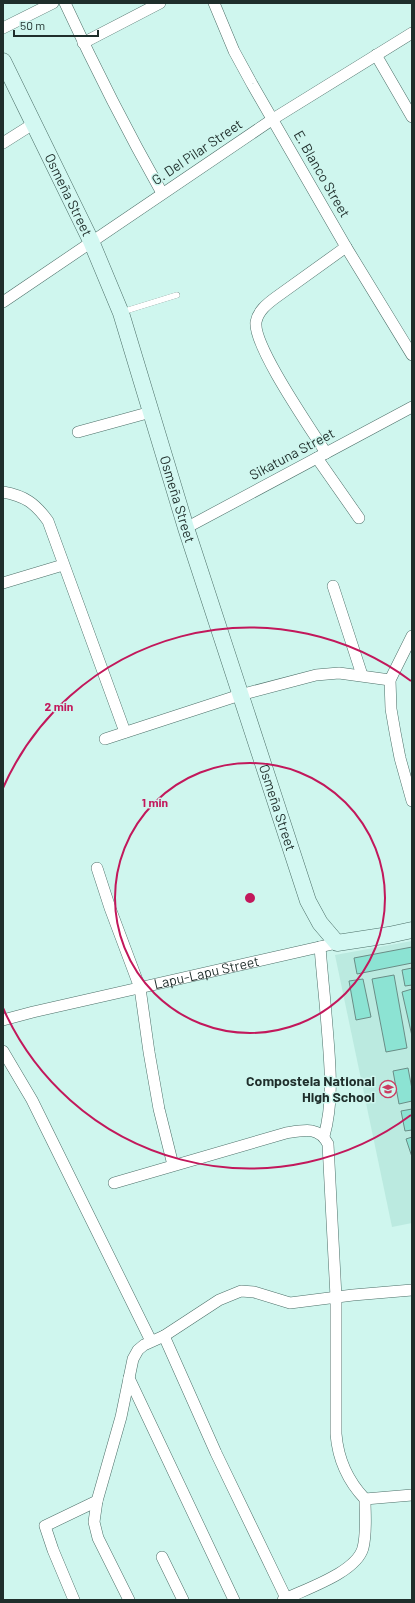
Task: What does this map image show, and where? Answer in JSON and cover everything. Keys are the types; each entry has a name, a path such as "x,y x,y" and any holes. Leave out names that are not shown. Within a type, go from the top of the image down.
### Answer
{"street":[{"path":"3,28 53,3"},
{"path":"65,3 83,43 133,141 162,193"},
{"path":"83,43 160,3"},
{"name":"E. Blanco Street","path":"214,3 234,51 346,247 412,355"},
{"name":"G. Del Pilar Street","path":"3,302 273,119 412,33"},
{"path":"376,55 412,117"},
{"name":"Osmeña Street","path":"3,61 32,124 91,241 121,313 186,528 308,901 320,923 337,943"},
{"path":"3,143 32,124"},
{"path":"346,247 274,298 265,306 256,320 256,327 265,355 359,518"},
{"name":"Sikatuna Street","path":"186,528 412,407"},
{"path":"78,432 151,412"},
{"path":"3,492 16,495 32,502 48,521 124,732"},
{"path":"3,583 63,565"},
{"path":"334,586 362,675"},
{"path":"412,636 390,680 391,709 395,732 412,799"},
{"path":"105,739 240,695 316,675 339,673 390,680"},
{"path":"97,868 110,908 140,988 148,1052 159,1109 173,1165"},
{"name":"Lapu-Lapu Street","path":"3,1020 236,965 337,943 412,930"},
{"path":"320,947 330,1054 329,1120 324,1136"},
{"path":"3,1051 32,1100 151,1341"},
{"path":"114,1183 286,1133 303,1130 315,1132 324,1136 328,1144 330,1154 336,1297 337,1449 349,1480 365,1499 364,1543 356,1560 334,1576 284,1599 216,1453 164,1336"},
{"path":"129,1600 98,1538 94,1522 97,1501 121,1417 135,1354 144,1345 164,1336 219,1300 242,1291 254,1292 290,1303 412,1290"},
{"path":"129,1378 234,1600"},
{"path":"365,1499 412,1495"},
{"path":"74,1600 53,1550 45,1526 97,1501"},
{"path":"162,1557 183,1600"}],"lane":[{"path":"121,313 177,295"}],"shaded area":[{"name":"Compostela National High School","path":"412,941 412,1223 392,1227 335,955"}],"building":[{"path":"412,947 412,963 357,974 354,958"},
{"path":"412,968 412,985 405,986 402,970"},
{"path":"394,975 407,1048 386,1052 372,979"},
{"path":"363,979 371,1017 356,1020 349,981"},
{"path":"412,989 412,1036 402,992"},
{"path":"408,1068 412,1089 412,1101 399,1104 393,1071"},
{"path":"412,1109 412,1130 405,1131 401,1111"},
{"path":"412,1137 412,1157 406,1139"}],"place":[{"name":"Compostela National High School","path":"388,1089"}]}
